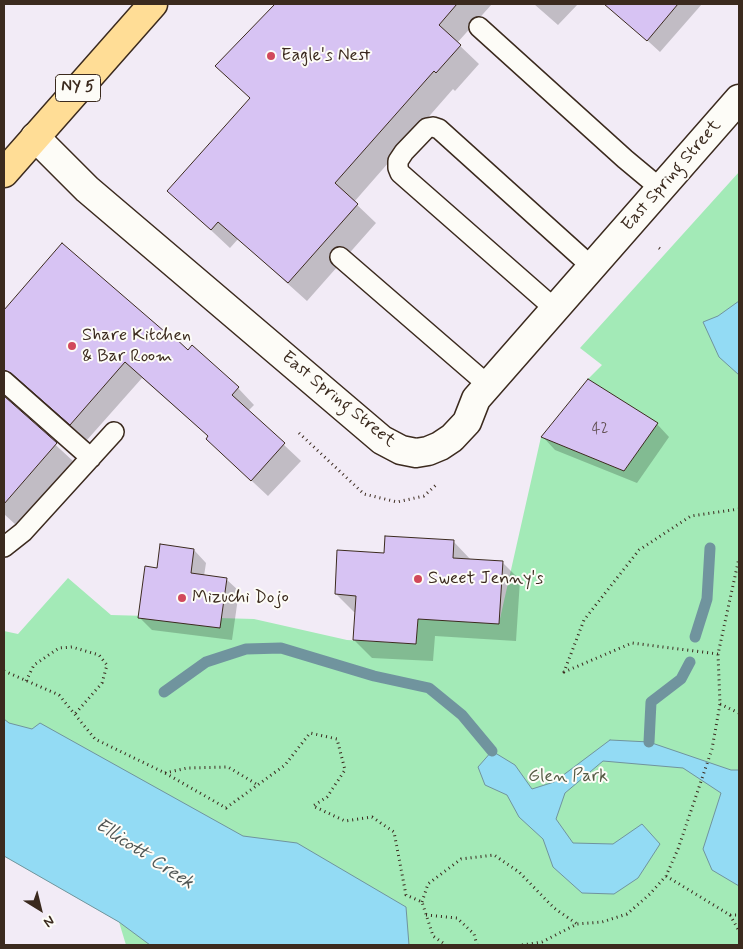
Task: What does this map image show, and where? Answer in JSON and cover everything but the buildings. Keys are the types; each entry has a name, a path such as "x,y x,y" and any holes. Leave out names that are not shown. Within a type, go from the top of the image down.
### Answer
{"main road":[{"name":"NY 5","path":"4,173 153,4"}],"street":[{"name":"East Spring Street","path":"35,138 87,189 382,440 400,450 416,453 440,446 452,438 467,422 482,392 739,100"}],"lane":[{"path":"479,27 618,153 661,189"},
{"path":"555,309 400,173 398,161 404,152 427,128 439,128 592,267"},
{"path":"340,256 482,392"},
{"path":"4,381 91,458"},
{"path":"4,547 24,532 114,432"}],"path":[{"path":"718,654 632,643 564,672 584,620 639,550 691,516 739,509"},
{"path":"522,945 542,944 577,924 602,922 627,914 650,894 666,876 696,799 712,749 720,704 718,654 739,558"},
{"path":"26,681 34,665 59,648 72,647 99,656 107,665 102,683 75,714"},
{"path":"4,671 59,695 95,739 164,773 226,808 285,765 310,733 337,739 345,770 326,796 313,806 345,821 372,817 394,832 406,894 422,902"},
{"path":"720,704 739,713"},
{"path":"164,773 187,768 228,767 258,785"},
{"path":"446,945 433,936 422,902 428,884 461,859 494,855 519,872 554,908 577,924"},
{"path":"666,876 730,915 739,931"},
{"path":"730,915 739,914"},
{"path":"426,915 457,918 474,934 477,945"}],"green space":[{"name":"Glen Park","path":"739,172 739,945 126,945 119,922 4,856 4,631 18,634 68,578 111,615 254,619 347,640 416,644 418,619 499,623 541,437 624,471 657,423 588,379 602,365 580,348"}],"water":[{"path":"739,301 739,375 719,357 703,322 718,316"},
{"name":"Ellicott Creek","path":"4,719 9,723 32,729 40,723 243,836 297,843 406,907 409,945 150,945 119,922 4,856"},
{"path":"610,740 649,742 731,770 739,770 739,886 712,870 703,849 721,793 683,768 603,761 565,793 556,819 573,843 613,844 642,824 660,844 638,878 614,894 582,893 553,867 543,839 519,817 507,795 485,785 478,767 492,751 515,765 532,789 554,782"}],"waterway":[{"path":"695,637 707,599 710,548"},
{"path":"164,692 206,662 246,649 281,648 374,676 429,688 462,715 492,751"},
{"path":"649,742 651,702 681,679 690,662"}],"place":[{"name":"Eagle's Nest","path":"271,56"},
{"name":"Share Kitchen & Bar Room","path":"72,346"},
{"name":"Sweet Jenny's","path":"418,579"},
{"name":"Mizuchi Dojo","path":"182,598"}]}
